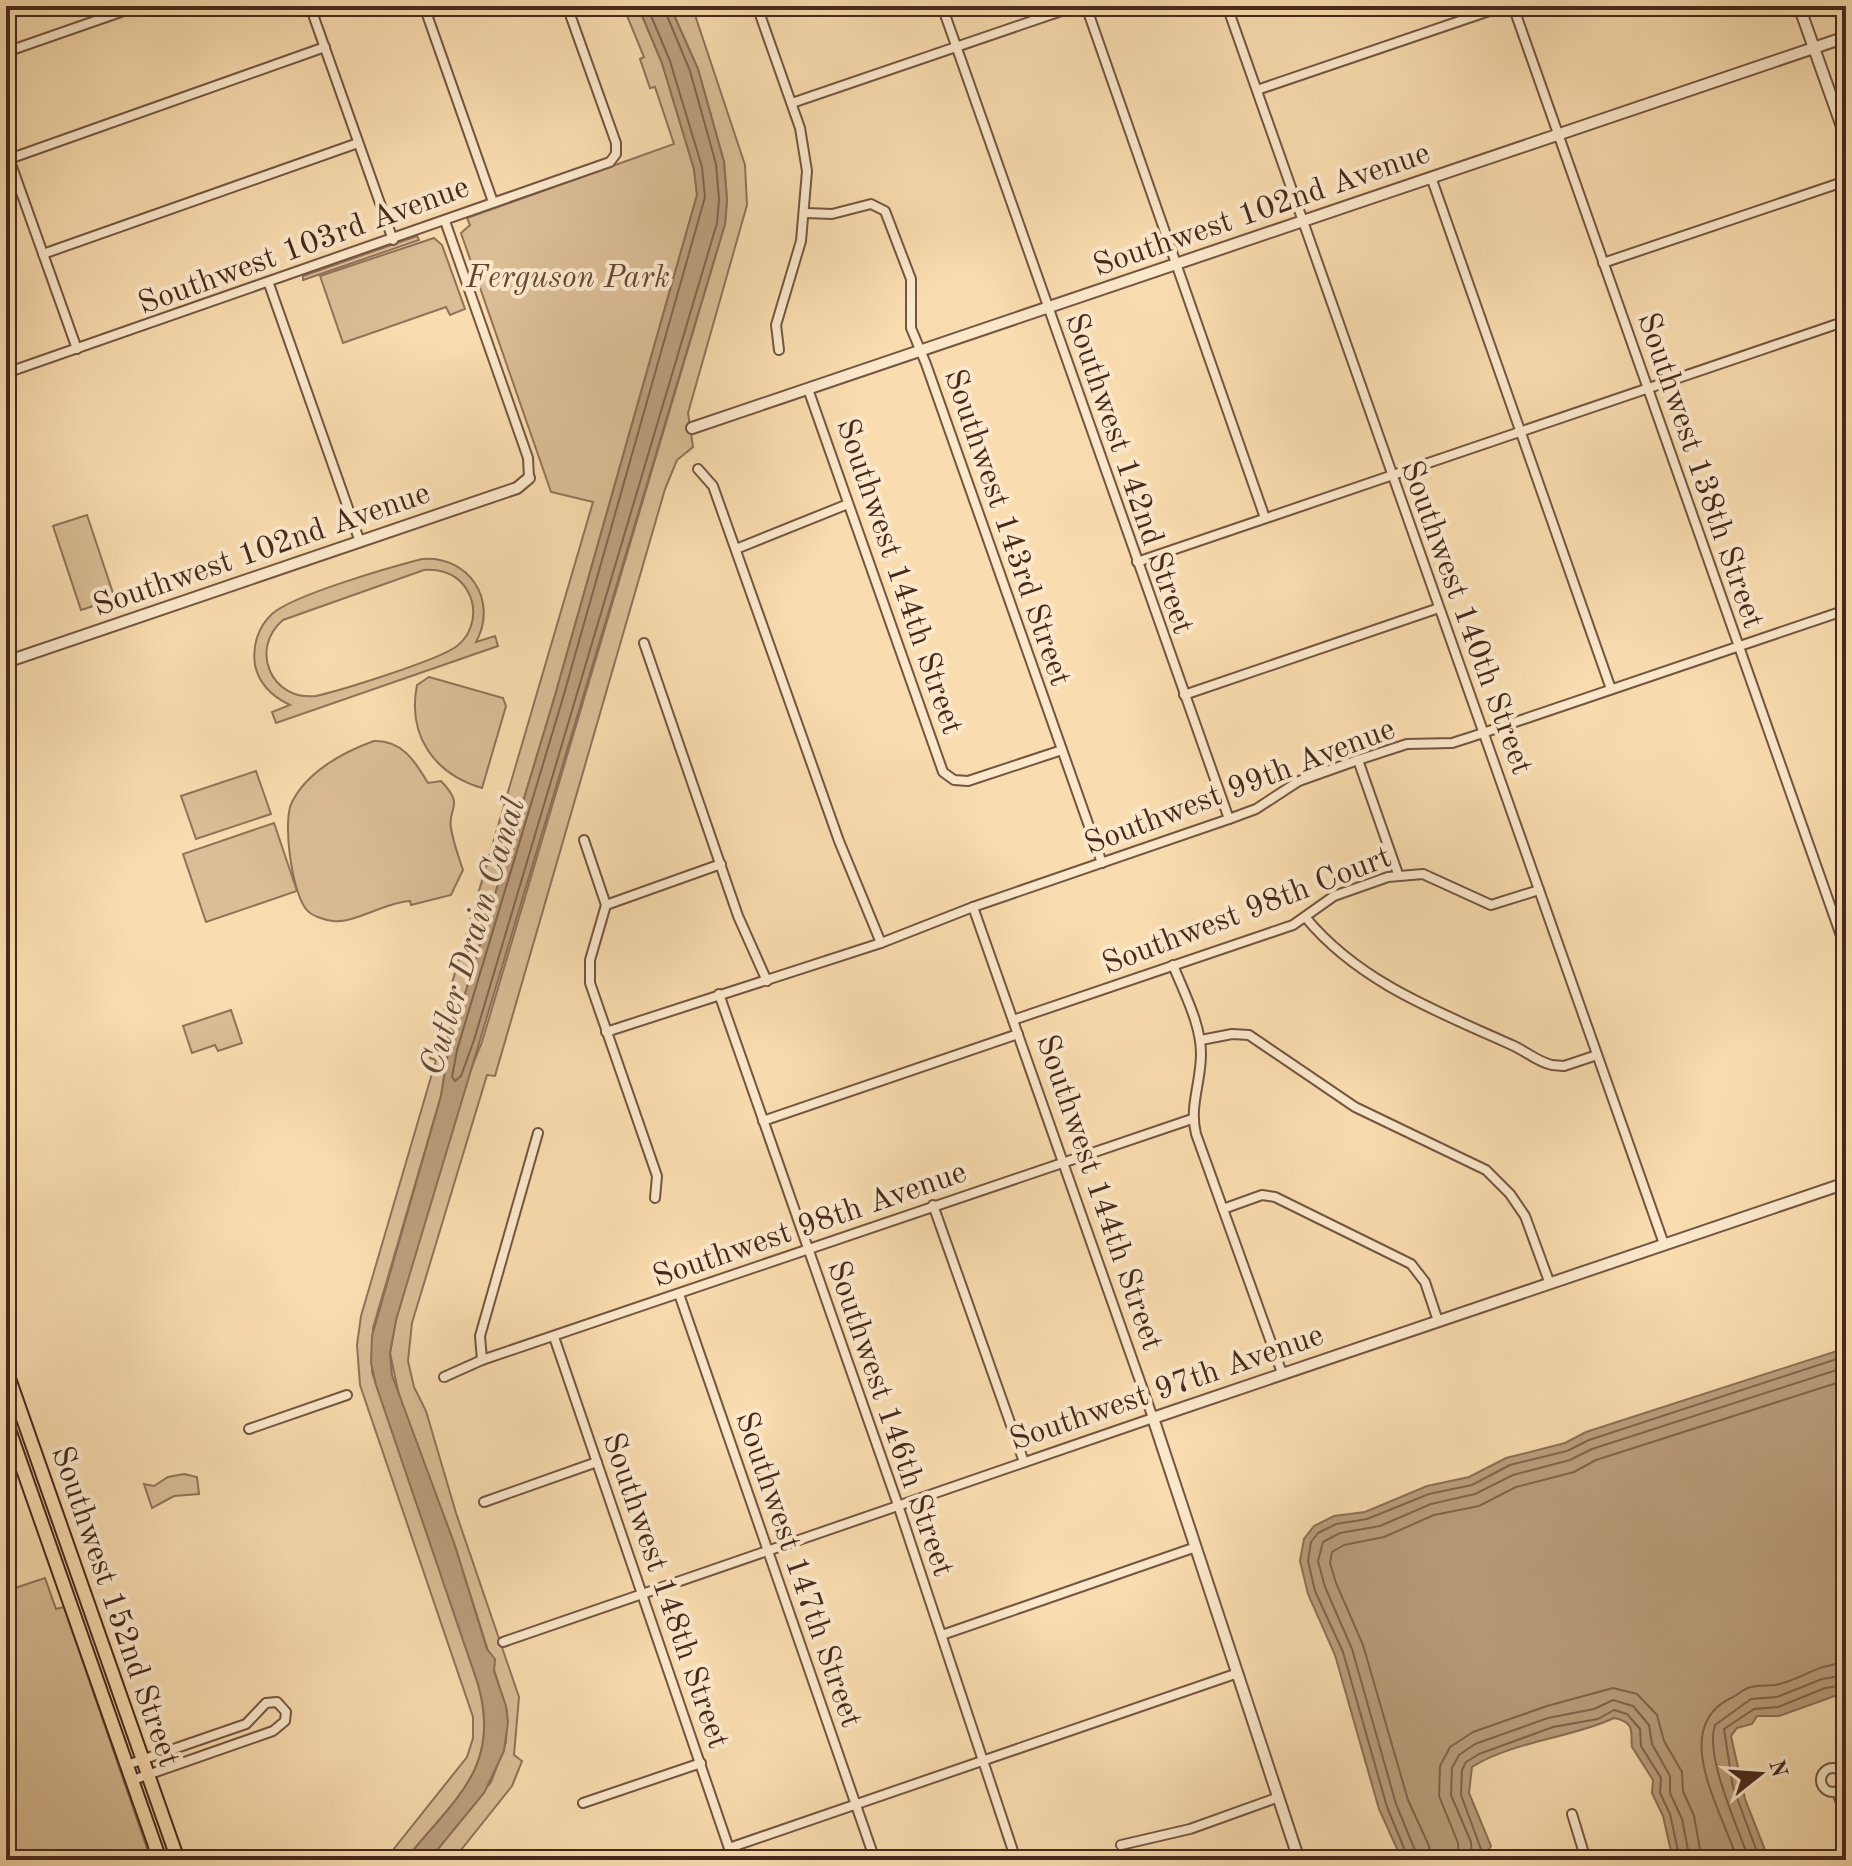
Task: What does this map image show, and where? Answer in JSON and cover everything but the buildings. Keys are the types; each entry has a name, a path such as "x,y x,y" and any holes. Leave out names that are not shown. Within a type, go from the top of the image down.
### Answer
{"main road":[{"name":"Southwest 152nd Street","path":"6,1370 178,1860"},
{"name":"Southwest 152nd Street","path":"6,1421 160,1860"}],"street":[{"path":"6,52 138,6"},
{"path":"310,6 393,240"},
{"path":"424,6 493,202"},
{"name":"Southwest 103rd Avenue","path":"6,373 269,284 606,164 614,157 616,143 567,6"},
{"path":"757,6 792,103 806,157 806,213 799,252 776,325 779,350"},
{"name":"Southwest 142nd Street","path":"942,6 1229,819"},
{"path":"792,103 1076,6"},
{"path":"1086,6 1265,518"},
{"name":"Southwest 140th Street","path":"1227,6 1664,1244"},
{"path":"1257,90 1504,6"},
{"name":"Southwest 138th Street","path":"1513,6 1846,950"},
{"path":"1799,6 1846,138"},
{"name":"Southwest 102nd Avenue","path":"692,428 1846,37"},
{"path":"77,349 8,154 325,47"},
{"path":"43,254 358,143"},
{"path":"1431,177 1611,689"},
{"path":"1603,263 1846,181"},
{"name":"Southwest 143rd Street","path":"806,213 832,214 868,204 882,207 892,223 912,282 910,321 920,352 1102,863"},
{"path":"445,221 528,458 529,478"},
{"path":"269,284 360,542"},
{"path":"1137,562 1846,321"},
{"name":"Southwest 144th Street","path":"808,389 939,763 949,778 968,781 1062,750"},
{"path":"698,469 713,486 839,841 881,943"},
{"name":"Southwest 102nd Avenue","path":"6,662 517,488 529,478"},
{"path":"736,549 848,504"},
{"path":"1184,695 1439,608"},
{"name":"Southwest 99th Avenue","path":"606,1032 881,943 973,907 1229,819 1256,809 1299,781 1358,760 1407,744 1452,743 1846,610"},
{"path":"644,643 738,916 767,981"},
{"path":"1358,760 1398,874"},
{"path":"584,840 606,905 589,972 606,1032 657,1176 655,1198"},
{"path":"606,905 721,864"},
{"name":"Southwest 98th Court","path":"1013,1020 1306,918 1340,893 1398,874 1423,874 1491,905 1539,890"},
{"name":"Southwest 144th Street","path":"973,907 1153,1418 1299,1860"},
{"path":"1306,918 1360,966 1448,1019 1552,1065 1564,1066 1597,1055"},
{"path":"1173,965 1201,1040 1192,1119 1282,1373"},
{"name":"Southwest 146th Street","path":"719,994 898,1505 1016,1860"},
{"path":"763,1121 1018,1034"},
{"path":"1201,1040 1232,1034 1249,1035 1355,1107 1486,1170 1510,1194 1525,1216 1550,1284"},
{"name":"Southwest 98th Avenue","path":"444,1377 482,1360 1192,1119"},
{"path":"482,1360 480,1336 538,1133"},
{"name":"Southwest 97th Avenue","path":"503,1642 1282,1373 1846,1183"},
{"path":"1223,1209 1262,1195 1275,1197 1403,1260 1421,1273 1438,1321"},
{"path":"933,1205 1024,1462"},
{"name":"Southwest 147th Street","path":"679,1294 875,1860"},
{"name":"Southwest 148th Street","path":"554,1337 733,1860"},
{"path":"249,1429 347,1395"},
{"path":"484,1502 597,1462"},
{"path":"942,1635 1196,1547"},
{"path":"729,1848 1238,1673"},
{"path":"127,1765 246,1724 266,1703 277,1702 286,1712 285,1721 273,1731 133,1780"},
{"path":"583,1803 701,1763"},
{"path":"1837,1791 1846,1818"},
{"path":"1121,1845 1190,1829 1279,1797"},
{"path":"1572,1814 1586,1860"}],"green space":[{"name":"Ferguson Park","path":"623,6 638,6 662,63 694,169 697,195 554,699 449,1047 441,1096 373,1328 372,1372 478,1684 484,1713 484,1738 469,1781 405,1860 385,1860 467,1757 473,1738 473,1717 360,1385 357,1345 361,1316 436,1060 430,1058 593,502 551,492 461,233 470,225 467,218 674,144 655,87 650,88 640,59 644,57"},
{"path":"670,6 692,6 745,165 747,205 688,413 693,447 677,460 665,489 495,1076 487,1075 412,1323 408,1361 414,1387 426,1411 456,1513 519,1697 514,1755 522,1761 512,1786 453,1860 429,1860 491,1782 506,1742 507,1711 454,1543 400,1400 390,1353 396,1320 436,1178 462,1091 482,1042 725,224 724,162 698,69"},
{"path":"417,236 419,240 303,280 303,276"},
{"path":"434,238 442,245 465,309 450,315 446,307 343,343 320,276"},
{"path":"87,515 115,599 81,610 53,526"},
{"path":"422,559 453,564 475,583 484,611 476,642 495,636 498,646 276,723 272,712 290,705 263,684 254,658 257,637 267,619 283,607 343,582","holes":["430,570 453,576 470,597 473,612 471,627 457,646 411,666 316,696 300,695 277,682 270,671 267,645 283,620"]},
{"path":"429,677 503,698 506,706 482,788 450,773 428,750 421,736 416,720 417,685"},
{"path":"374,741 400,748 413,760 428,783 441,781 453,796 450,821 463,870 451,895 411,905 410,901 401,902 341,921 326,920 308,911 296,888 288,840 289,811 299,791 316,772 338,757"},
{"path":"256,771 271,814 196,839 181,796"},
{"path":"274,823 297,891 206,922 183,854"},
{"path":"231,1010 242,1043 218,1051 215,1045 192,1053 183,1026"},
{"path":"184,1474 197,1477 199,1494 174,1496 152,1508 144,1484 154,1486 168,1477"},
{"path":"45,1578 56,1609 64,1607 151,1860 6,1860 6,1591"}],"water":[{"path":"638,6 670,6 698,69 724,162 725,224 396,1320 390,1353 392,1375 454,1543 487,1649 495,1659 494,1671 508,1722 504,1751 484,1793 429,1860 405,1860 469,1781 484,1738 484,1713 478,1684 376,1385 371,1363 372,1336 441,1096 449,1047 554,699 697,195 694,169 662,63"},
{"path":"1846,1348 1846,1692 1779,1716 1757,1716 1752,1724 1737,1728 1731,1736 1745,1799 1769,1860 1673,1860 1663,1816 1652,1793 1653,1780 1632,1747 1629,1726 1614,1718 1506,1751 1472,1767 1469,1793 1491,1846 1488,1851 1494,1860 1402,1860 1379,1809 1335,1655 1308,1594 1300,1561 1304,1539 1314,1526 1334,1516 1365,1512 1427,1486 1469,1477 1506,1458 1565,1443 1586,1432"}],"water label":[{"name":"Cutler Drain Canal","path":"471,936"}]}
